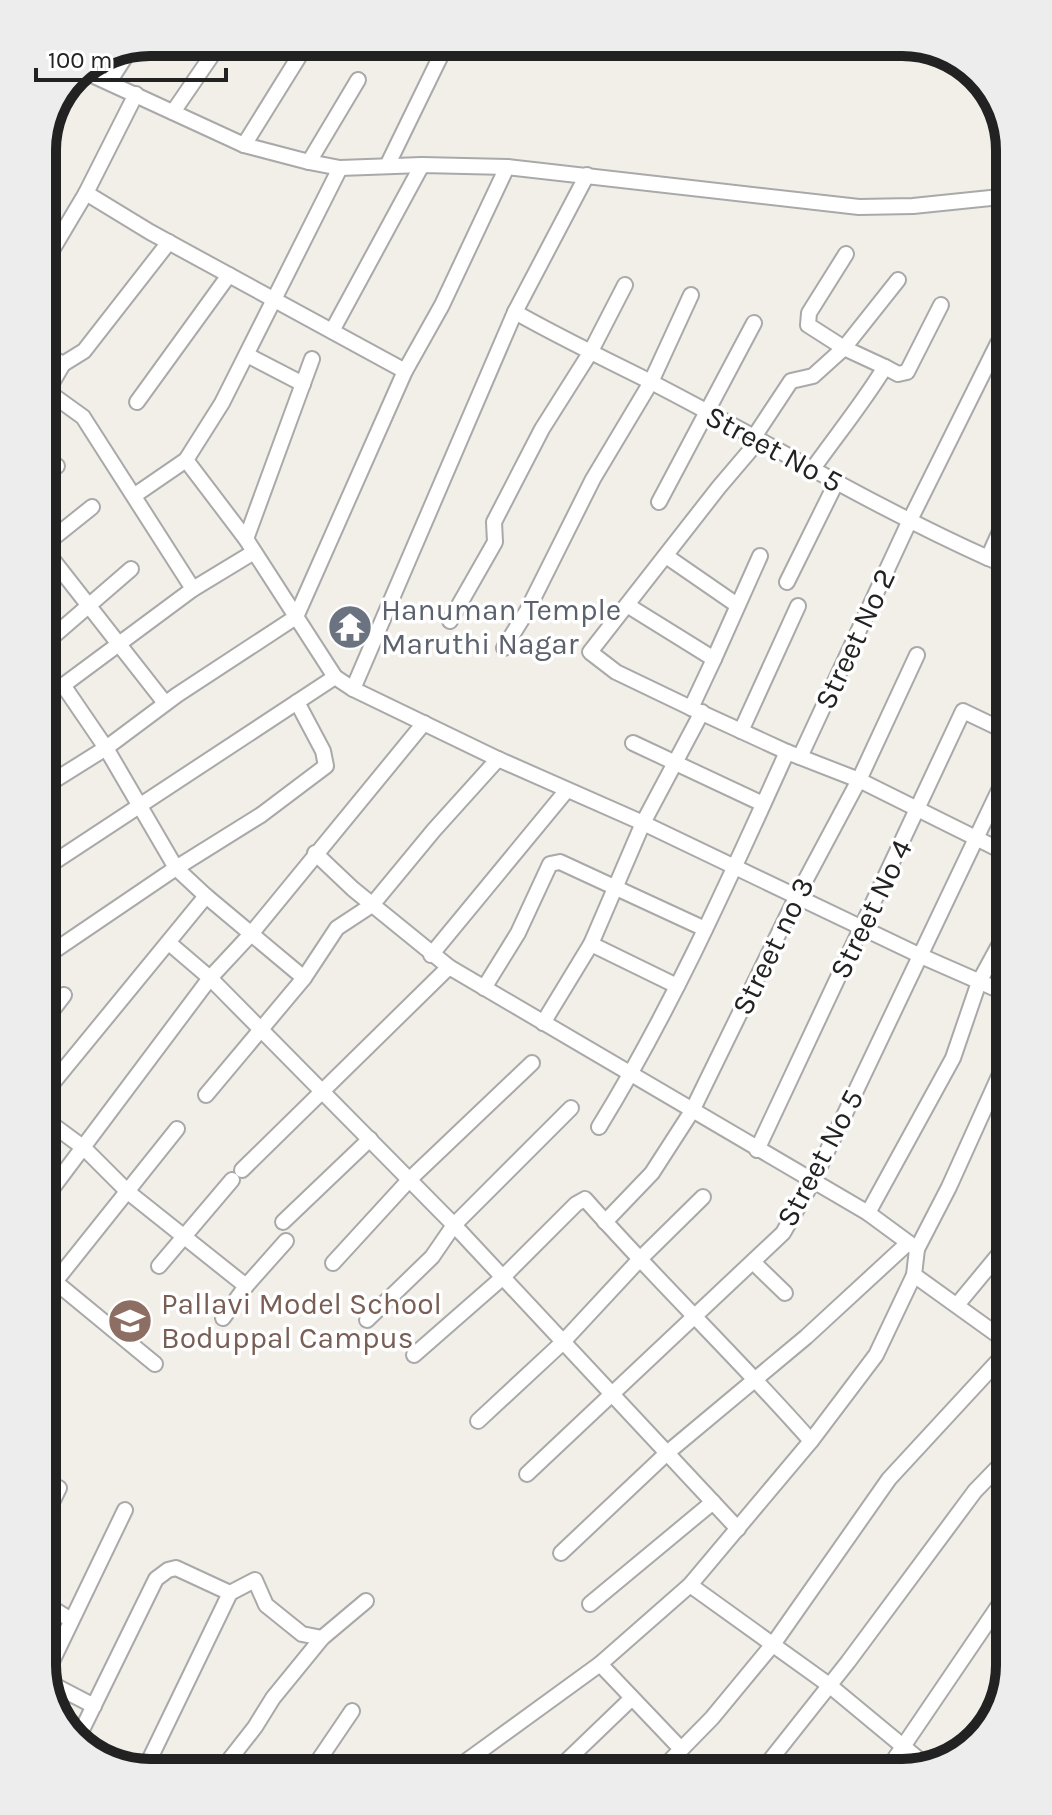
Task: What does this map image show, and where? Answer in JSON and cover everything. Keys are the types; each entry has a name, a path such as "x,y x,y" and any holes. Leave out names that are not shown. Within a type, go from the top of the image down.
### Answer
{"street":[{"path":"173,112 211,56"},
{"path":"244,145 299,56"},
{"path":"387,166 441,56"},
{"path":"109,82 123,61"},
{"path":"94,76 244,145 340,168 422,165 507,167 859,207 913,206 996,197"},
{"path":"309,162 358,80"},
{"path":"56,243 86,193 136,94"},
{"path":"332,331 422,165"},
{"path":"56,777 106,748 165,703 296,617 405,371 442,305 507,167"},
{"path":"135,495 186,460 222,403 340,168"},
{"path":"353,689 515,312 587,175"},
{"path":"86,193 405,371"},
{"path":"56,376 63,364 84,351 169,242"},
{"path":"846,254 807,320 808,325 844,348 898,374 907,372 941,305"},
{"path":"137,402 229,275"},
{"path":"898,280 844,348 813,376 791,381 756,439 590,652 616,672 794,755 859,780 996,849"},
{"path":"450,621 495,542 494,522 542,429 590,353 625,285"},
{"path":"504,648 527,611 593,479 651,382 691,295"},
{"name":"Street No 5","path":"515,312 836,483 996,561"},
{"path":"659,502 754,323"},
{"name":"Street No 2","path":"735,868 763,804 794,755 996,347"},
{"path":"247,355 303,384"},
{"path":"56,690 250,546 312,359"},
{"path":"56,360 63,364"},
{"path":"812,470 866,398 885,367"},
{"path":"56,402 83,417 193,589"},
{"path":"186,460 250,546 335,677 353,689 996,989"},
{"path":"787,582 836,483"},
{"path":"56,536 92,507"},
{"path":"988,558 996,540"},
{"path":"666,556 737,605"},
{"path":"543,1023 591,944 643,823 675,764 714,659 760,556"},
{"path":"56,565 165,703"},
{"path":"56,634 131,569"},
{"path":"627,605 714,659"},
{"path":"741,731 798,606"},
{"name":"Street no 3","path":"605,1222 652,1173 692,1111 796,898 859,780 917,655"},
{"path":"56,861 335,677"},
{"path":"63,685 106,748 176,868 304,978"},
{"path":"56,949 261,815 326,766 323,751 297,702"},
{"name":"Street No 4","path":"757,1150 963,711 996,727"},
{"path":"56,1184 210,978 251,934 424,723"},
{"path":"633,743 763,804"},
{"path":"206,1095 304,978 337,928 372,905 498,759"},
{"path":"431,955 567,790"},
{"name":"Street No 5","path":"527,1474 783,1233 812,1183 996,797"},
{"path":"315,853 372,905 449,967 812,1183 868,1213 912,1246 914,1275 876,1355 811,1441 690,1585 600,1664 469,1759"},
{"path":"484,988 518,933 550,864 560,862 616,885 705,929"},
{"path":"599,1127 660,1021 735,868"},
{"path":"56,1079 206,896"},
{"path":"169,943 210,978 410,1179 738,1529"},
{"path":"591,944 677,986"},
{"path":"868,1213 953,1058 979,982 996,951"},
{"path":"159,1266 237,1175 449,967"},
{"path":"56,1006 64,995"},
{"path":"333,1263 410,1179 532,1063"},
{"path":"561,1553 667,1453 912,1246 949,1187 996,1083"},
{"path":"367,1320 432,1257 454,1225 571,1108"},
{"path":"56,1127 84,1148 128,1192 246,1286"},
{"path":"56,1281 177,1129"},
{"path":"283,1222 370,1139"},
{"path":"478,1421 562,1343 703,1197"},
{"path":"414,1355 502,1278 576,1204 585,1199 694,1317 757,1379 811,1441"},
{"path":"223,1318 246,1286 286,1241"},
{"path":"957,1305 996,1258"},
{"path":"753,1262 785,1293"},
{"path":"914,1275 996,1335"},
{"path":"56,1283 155,1364"},
{"path":"671,1759 712,1718 774,1643 889,1479 996,1361"},
{"path":"771,1759 975,1491 996,1469"},
{"path":"56,1494 59,1488"},
{"path":"590,1604 713,1502"},
{"path":"56,1654 125,1510"},
{"path":"82,1730 161,1574 176,1568 230,1593"},
{"path":"150,1759 230,1593 255,1580 266,1605 302,1634 322,1638"},
{"path":"690,1585 829,1685 915,1758"},
{"path":"230,1759 280,1689 322,1638 366,1601"},
{"path":"894,1759 996,1609"},
{"path":"56,1611 71,1620"},
{"path":"600,1664 681,1749"},
{"path":"59,1686 94,1706"},
{"path":"569,1759 632,1698"},
{"path":"319,1759 352,1711"}],"place":[{"name":"Hanuman Temple Maruthi Nagar","path":"350,627"},
{"name":"Pallavi Model School Boduppal Campus","path":"130,1321"}]}
